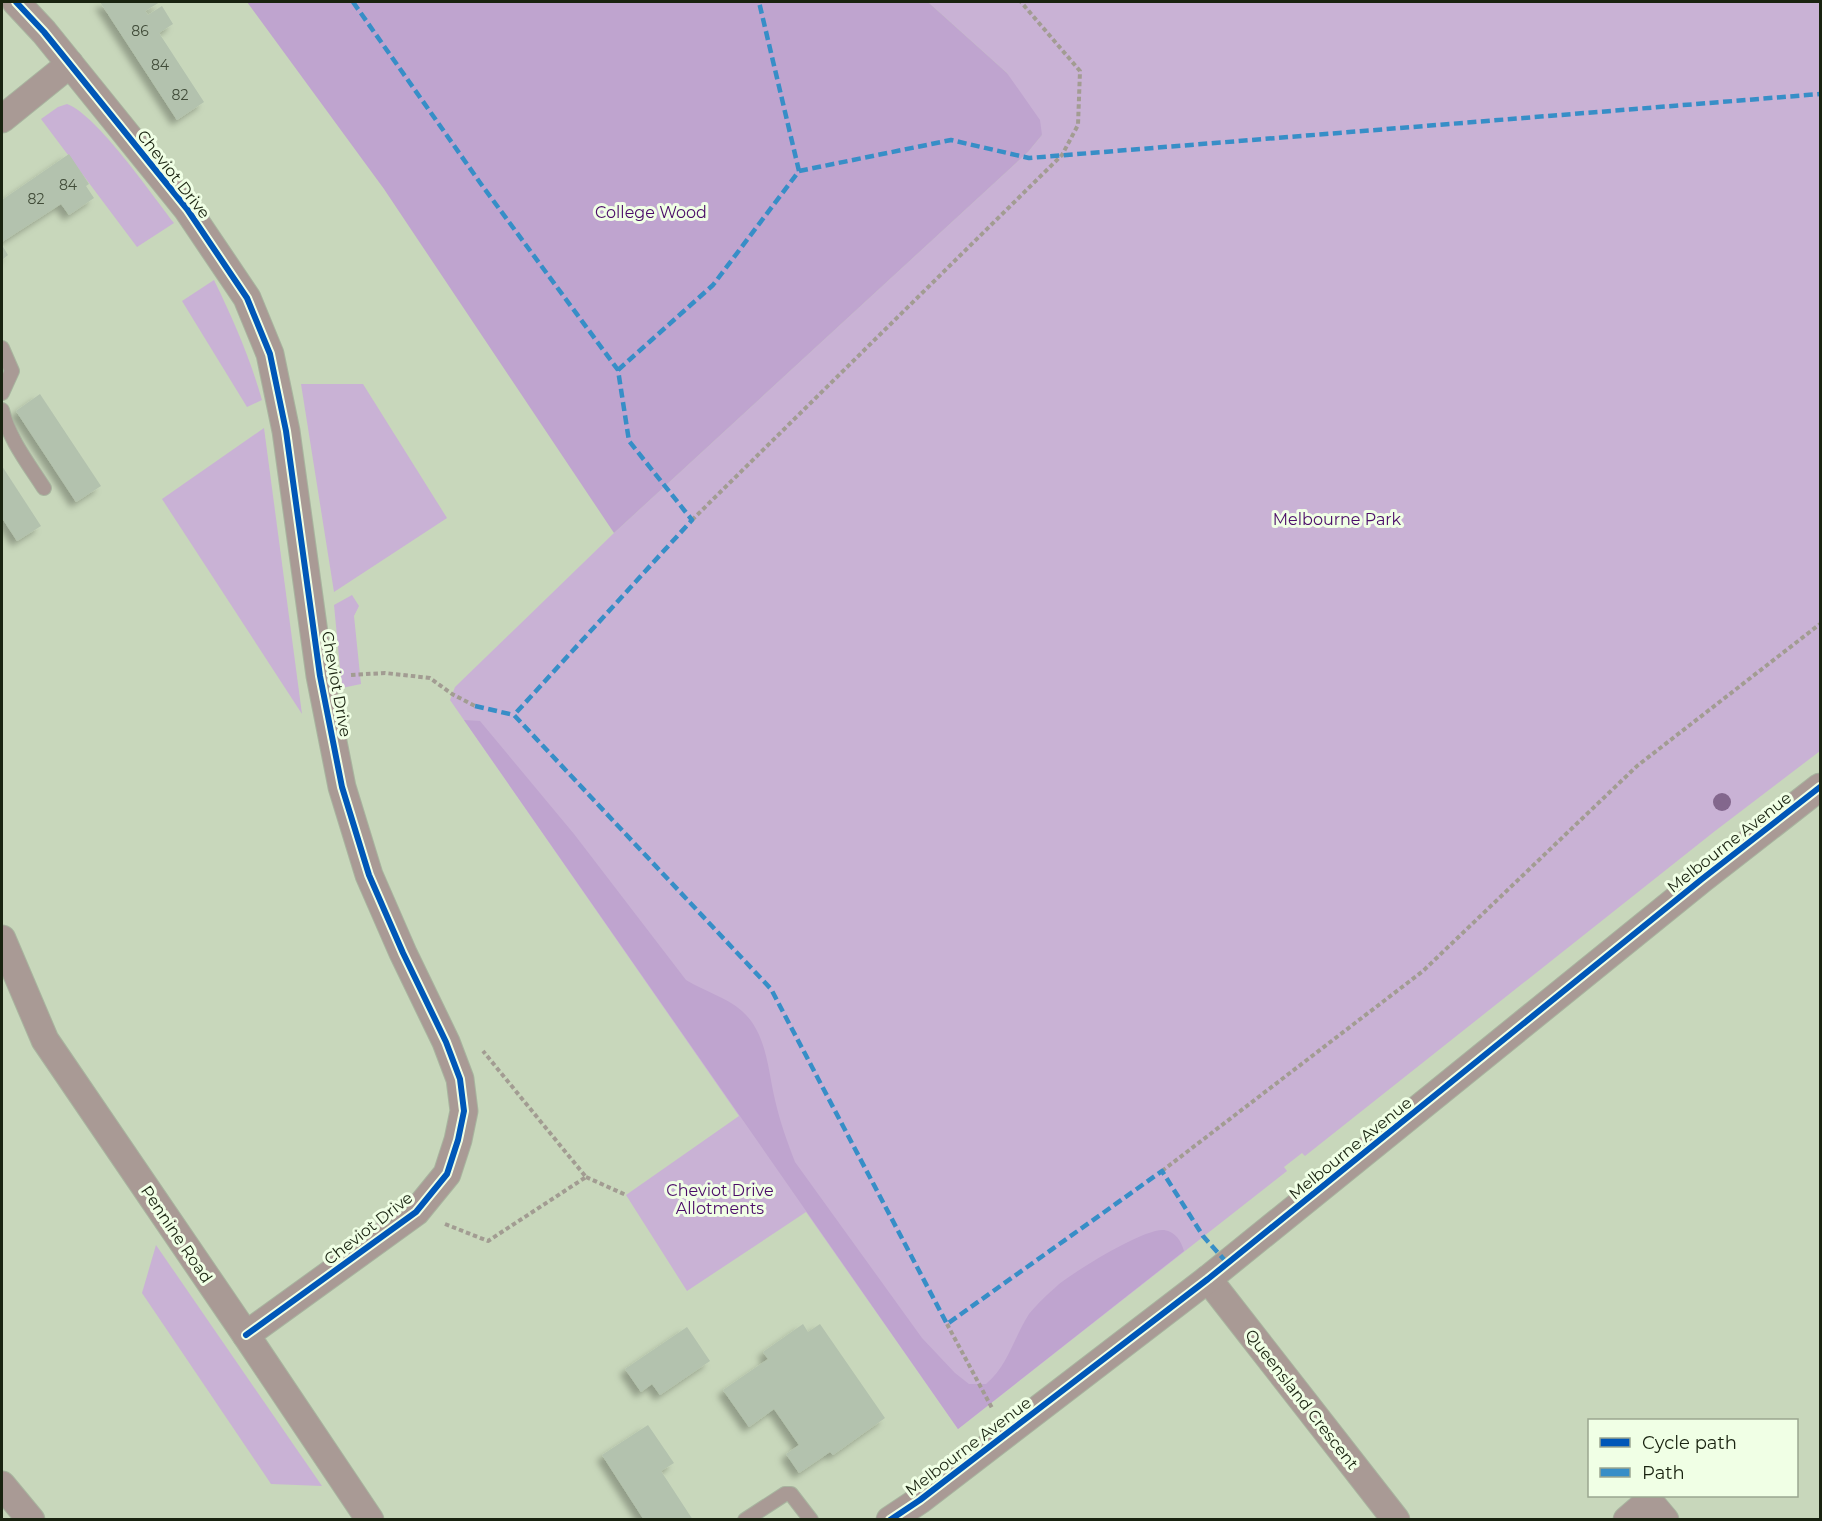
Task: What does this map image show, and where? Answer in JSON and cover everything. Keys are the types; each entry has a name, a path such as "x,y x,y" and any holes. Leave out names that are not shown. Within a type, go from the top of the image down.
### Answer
{"street":[{"name":"Cheviot Drive","path":"16,2 70,64 187,209 247,298 270,354 286,431 320,676 342,787 369,875 403,954 446,1042 460,1080 464,1111 447,1174 416,1212 246,1335"},
{"path":"2,119 70,64"},
{"name":"Melbourne Avenue","path":"890,1520 920,1500 1208,1280 1702,879 1821,787"},
{"name":"Pennine Road","path":"2,939 45,1040 370,1520"},
{"name":"Queensland Crescent","path":"1208,1280 1396,1520"},
{"path":"2,1485 31,1520"},
{"path":"1627,1520 1649,1501 1665,1520"}],"lane":[{"path":"2,348 12,370 2,393"},
{"path":"2,410 5,424 16,445 44,488"},
{"path":"745,1520 785,1494 791,1494 811,1520"}],"path":[{"path":"692,520 1062,155 1078,125 1080,71 1021,2"},
{"path":"1162,1171 1423,971 1637,766 1821,624"},
{"path":"320,676 385,673 430,678 452,694 475,706"},
{"path":"482,1049 586,1177 626,1195"},
{"path":"416,1212 488,1241 586,1177"},
{"path":"947,1324 989,1404 1010,1432"}],"green space":[{"name":"College Wood","path":"247,2 928,2 1007,73 1040,120 1042,135 1028,152 614,533 384,189"},
{"name":"Melbourne Park","path":"928,2 1820,2 1820,751 1715,831 1305,1156 1302,1153 1284,1167 1287,1171 958,1429 806,1212 687,1291 626,1195 739,1116 450,700 455,687 614,533 1028,152 1042,135 1007,73"},
{"path":"67,104 79,111 108,139 174,223 137,247 41,119 58,107"},
{"path":"214,280 241,339 262,400 247,407 182,301"},
{"path":"301,384 363,384 447,518 334,592"},
{"path":"264,428 302,714 162,499"},
{"path":"352,595 359,606 354,616 361,684 342,688 334,605"},
{"path":"464,720 480,721 574,834 686,980 729,1002 750,1020 762,1041 779,1116 795,1162 922,1338 955,1373 969,1384 986,1384 994,1377 1032,1310 1058,1285 1079,1270 1126,1243 1154,1231 1164,1230 1172,1233 1184,1251 958,1429"},
{"path":"156,1245 322,1486 271,1484 142,1293"}],"building":[{"path":"100,2 160,2 145,11 148,15 162,6 173,24 159,33 204,102 177,120"},
{"path":"69,154 89,184 86,186 94,198 69,215 61,204 2,242 2,200"},
{"path":"2,245 8,255 2,260"},
{"path":"40,394 101,486 76,502 16,411"},
{"path":"2,466 41,526 17,541 2,518"},
{"path":"803,1324 808,1332 820,1324 885,1418 833,1455 830,1452 799,1473 786,1454 799,1445 774,1409 749,1427 723,1390 768,1359 763,1352"},
{"path":"687,1327 710,1361 660,1395 652,1384 641,1392 625,1369"},
{"path":"648,1425 674,1463 661,1471 693,1520 644,1520 602,1455"}],"marked path":[{"path":"353,2 481,184 618,370 629,441 692,520 514,715 771,989 947,1324 1162,1171 1203,1236 1228,1264"},
{"path":"618,370 713,285 799,171 759,2"},
{"path":"799,171 951,140 1029,158 1820,94"},
{"path":"475,706 514,715"}],"cycle path":[{"path":"16,2 44,32 187,209 247,298 270,354 286,431 320,676 342,787 369,875 446,1042 460,1079 464,1111 447,1174 416,1212 246,1335"},
{"path":"890,1520 920,1500 1208,1279 1702,879 1820,787"}],"park label":[{"name":"Cheviot Drive Allotments","path":"720,1199"}]}
